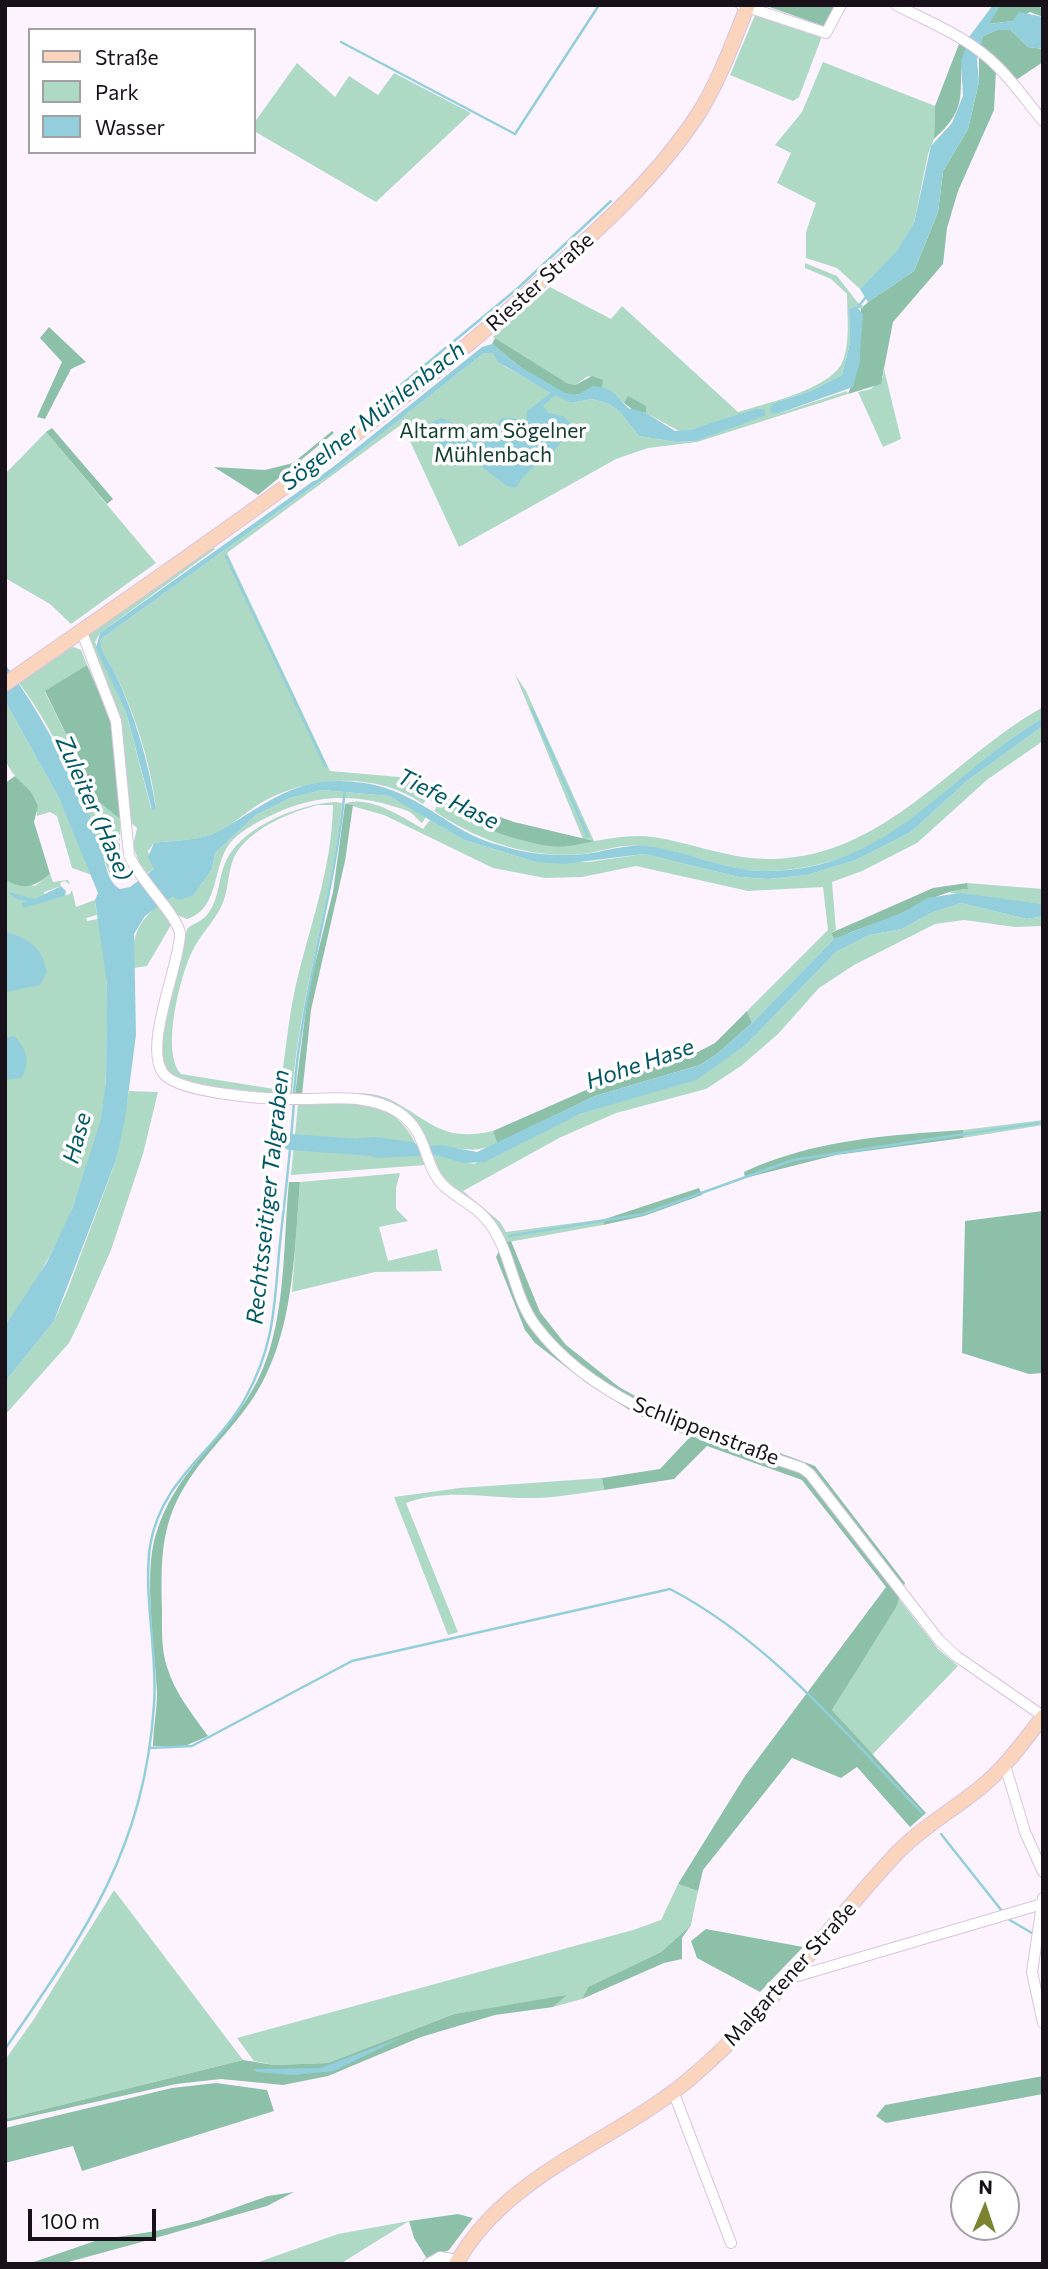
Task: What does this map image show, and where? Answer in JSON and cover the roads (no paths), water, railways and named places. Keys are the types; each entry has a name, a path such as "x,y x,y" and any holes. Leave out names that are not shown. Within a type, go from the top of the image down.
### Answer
{"street":[{"name":"Riester Straße","path":"5,684 259,508 372,423 447,364 615,215 674,149 699,114 746,6 826,33 841,5"},
{"path":"896,5 983,53 1043,121"},
{"name":"Schlippenstraße","path":"81,630 116,721 126,844 138,873 179,926 180,934 163,999 160,1065 165,1077 186,1087 286,1099 356,1098 380,1104 408,1120 425,1144 444,1186 488,1220 534,1324 579,1368 612,1392 649,1412 802,1468 810,1474 939,1640 956,1656 1043,1716"},
{"name":"Malgartener Straße","path":"457,2262 486,2222 516,2193 673,2091 736,2037 792,1978 898,1852 981,1788 1005,1765 1043,1716"},
{"path":"1005,1765 1026,1832 1043,1872"},
{"path":"1043,1898 1032,1972 1043,2023"},
{"path":"792,1978 1042,1904"},
{"path":"673,2091 731,2243"},
{"path":"428,2264 440,2256 457,2262"}],"water":[{"path":"993,5 1000,5 989,24 1013,21 1019,12 1043,17 1043,49 1028,47 1011,30 997,30 983,36 977,60 979,82 968,129 943,171 938,212 914,271 868,302 860,289 897,251 914,223 931,146 952,123 963,96 961,61 969,37"},
{"path":"856,306 863,314 859,365 853,387 777,414 771,413 770,408 774,403 811,391 842,375 850,343 849,309"},
{"path":"492,344 519,366 565,393 577,395 593,386 602,387 613,392 628,408 646,413 675,431 689,430 756,409 764,409 766,415 696,441 676,442 639,436 620,412 609,404 592,399 571,403 555,395 543,406 548,413 563,416 570,423 566,433 557,447 524,476 515,488 507,486 477,463 459,465 450,462 441,445 428,435 430,423 442,418 476,433 493,435 501,418 513,418 526,423 527,411 551,393 498,362 493,353 484,353 336,470 101,639 103,652 122,689 140,740 156,809 152,810 126,712 96,648 100,633 333,467 482,347"},
{"path":"5,664 57,747 98,836 108,873 120,889 130,887 154,869 148,857 154,843 210,835 290,791 305,785 341,781 361,782 393,791 472,835 521,851 569,855 647,846 751,870 810,867 848,855 883,837 915,816 1009,741 1043,718 1043,726 967,781 911,832 856,860 807,875 768,879 739,877 644,854 563,864 536,862 464,840 389,796 322,790 290,798 256,815 215,853 212,869 194,895 179,900 173,896 145,916 134,934 136,1035 125,1119 116,1160 54,1321 5,1382 5,1326 47,1262 73,1207 101,1119 106,1080 107,984 95,900 98,893 59,798 5,701"},
{"path":"61,886 66,891 65,896 23,908 22,903 28,901 16,899 8,892 35,899"},
{"path":"960,893 1043,904 1043,916 1027,919 961,903 931,913 902,929 869,935 836,952 746,1045 696,1080 580,1114 485,1162 465,1163 433,1155 376,1158 355,1148 359,1138 375,1137 412,1142 421,1147 440,1145 477,1152 595,1096 700,1065 717,1054 752,1023 834,939 906,911 927,898"},
{"path":"5,932 28,941 38,950 47,972 40,985 5,992"},
{"path":"14,1036 25,1051 26,1067 21,1078 5,1080 5,1038"},
{"path":"403,2037 334,2071 294,2075 257,2072 253,2069 320,2068"}],"waterway":[{"path":"341,42 515,134 599,5"},
{"path":"373,408 517,289 611,201"},
{"name":"Sögelner Mühlenbach","path":"857,308 866,297"},
{"path":"226,556 326,767"},
{"path":"532,709 588,836"},
{"name":"Rechtsseitiger Talgraben","path":"294,1094 304,1017 341,826 345,787"},
{"name":"Rechtsseitiger Talgraben","path":"5,2049 85,1927 124,1847 138,1804 148,1757 155,1686 148,1584 150,1546 165,1502 177,1483 234,1416 246,1397 263,1358 275,1303 294,1101"},
{"path":"509,1236 643,1214 793,1160 1038,1123"},
{"name":"Hohe Hase","path":"290,1142 375,1148"},
{"path":"149,1748 192,1746 352,1661 670,1589 741,1635 805,1690 922,1813"},
{"path":"941,1834 1002,1911"},
{"path":"1008,1919 1032,1933"}],"park label":[{"name":"Altarm am Sögelner Mühlenbach","path":"493,443"}],"water label":[{"name":"Tiefe Hase","path":"448,799"},
{"name":"Zuleiter (Hase)","path":"94,808"},
{"name":"Hase","path":"77,1138"}]}
